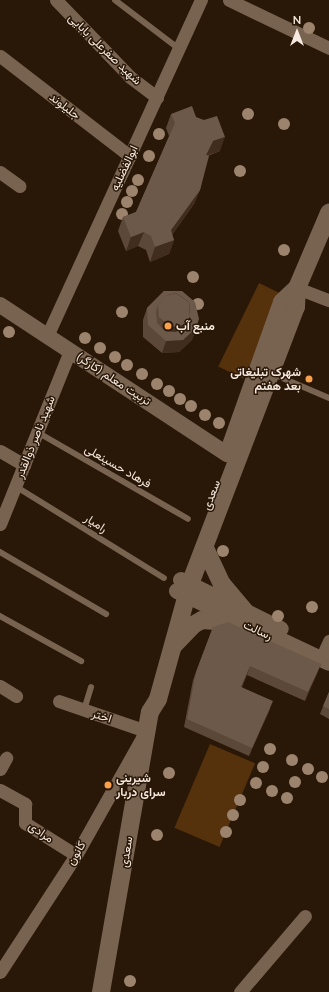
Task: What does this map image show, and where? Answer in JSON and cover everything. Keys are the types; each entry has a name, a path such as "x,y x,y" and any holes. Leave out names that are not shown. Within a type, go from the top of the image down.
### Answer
{"main road":[{"name":"سعدی","path":"102,991 146,731 150,712 158,699 171,649 180,586 205,548 296,307 297,288 329,213"},
{"name":"سعدی","path":"150,712 147,697 180,586 282,302 297,288"},
{"path":"171,649 193,625 202,620 244,617 222,584 205,548"}],"street":[{"name":"شهید صفرعلی بابایی","path":"56,0 130,77 157,96"},
{"name":"ابوالفضلیه","path":"47,336 201,0"},
{"path":"229,0 329,48"},
{"name":"جلیلوند","path":"0,56 130,156"},
{"path":"0,172 19,186"},
{"path":"297,288 329,300"},
{"name":"تربیت معلم (کارگر)","path":"0,305 227,454"},
{"name":"شهید ناصر ذوالقدر","path":"0,524 70,351"},
{"path":"0,451 24,465"},
{"name":"رسالت","path":"180,586 244,617 328,652"},
{"path":"0,686 16,696"},
{"name":"اختر","path":"59,701 146,731"},
{"name":"کانون","path":"0,972 76,855 146,731"},
{"name":"مرادی","path":"0,790 25,804 25,823 76,855"},
{"path":"240,992 305,916"}],"lane":[{"path":"115,0 179,49"},
{"path":"271,373 329,398"},
{"name":"فرهاد حسینعلی","path":"37,432 188,519"},
{"name":"رامیار","path":"15,486 180,586"},
{"path":"0,552 106,614"},
{"path":"0,616 81,661"},
{"path":"84,710 91,687"}],"shaded area":[{"path":"259,283 284,295 243,379 218,367"},
{"path":"210,744 255,763 220,847 174,828"}],"building":[{"path":"192,106 196,117 204,120 217,116 225,137 213,141 206,155 209,156 200,190 171,230 174,240 155,247 151,236 144,232 131,237 123,217 136,212 175,123 171,114"},
{"path":"164,291 182,291 195,302 199,319 196,328 183,340 166,341 148,325 147,308","holes":["176,293 189,302 190,317 188,323 176,332 165,331 157,323 156,311 158,305 165,296"]},
{"path":"176,293 189,302 190,317 183,325 172,327 159,317 158,305 165,296"},
{"path":"228,622 321,664 308,692 250,666 241,687 273,701 252,748 187,719 196,672 213,627"},
{"path":"329,692 329,709 323,706"}],"place":[{"name":"منبع آب","path":"168,326"},
{"name":"شهرک تبلیغاتی بعد هفتم","path":"309,379"},
{"name":"شیرینی سرای دربار","path":"108,785"}]}
